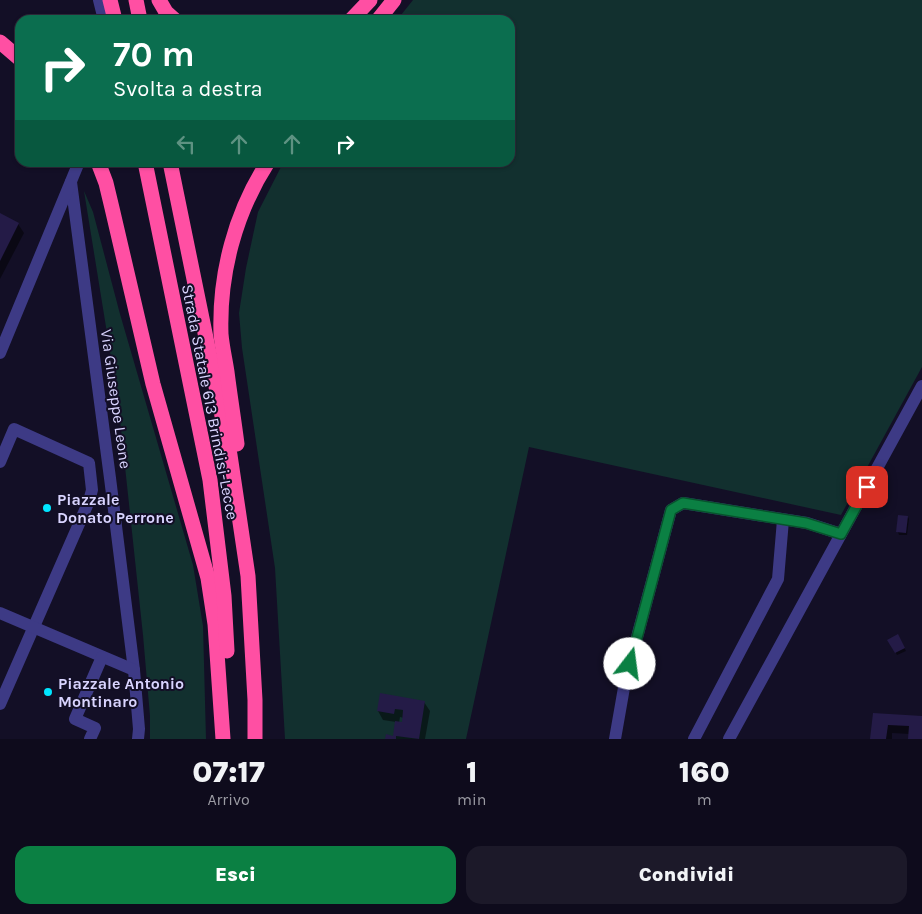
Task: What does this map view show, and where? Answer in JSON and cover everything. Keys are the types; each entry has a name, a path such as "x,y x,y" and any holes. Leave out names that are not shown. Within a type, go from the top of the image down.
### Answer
{"highway":[{"path":"110,0 114,15"},
{"path":"136,0 139,15"},
{"path":"159,0 169,15"},
{"path":"356,15 370,0"},
{"path":"382,15 394,0"},
{"path":"0,42 15,55"},
{"path":"100,167 106,183 153,384 208,578 215,624 223,739"},
{"name":"Strada Statale 613 Brindisi-Lecce","path":"146,167 210,480 224,596 231,707 231,739"},
{"name":"Strada Statale 613 Brindisi-Lecce","path":"171,167 230,455 248,576 256,739"},
{"path":"248,576 252,545 221,335 222,306 224,274 234,237 245,205 265,167"}],"street":[{"path":"99,0 103,15"},
{"path":"0,353 77,167"},
{"name":"Via Giuseppe Leone","path":"70,182 134,670 139,729 138,739"},
{"path":"729,739 922,386"},
{"path":"0,462 14,429 89,463 92,490 89,501 0,704"},
{"path":"615,739 626,682 671,510 683,503 806,523 841,534"},
{"path":"694,739 778,579 783,520"},
{"path":"0,612 134,670"},
{"path":"90,739 95,728 75,719 102,657"}],"green space":[{"path":"413,0 922,0 922,367 841,515 529,447 466,739 285,739 275,568 242,348 239,313 258,212 281,167 515,167 515,15 401,15"},
{"path":"84,191 93,212 120,314 193,565 203,626 206,739 150,739 150,716 143,635 118,401"}],"building":[{"path":"0,213 19,223 0,261"},
{"path":"898,515 908,516 906,533 896,532"},
{"path":"898,634 905,648 895,653 887,640"},
{"path":"380,693 425,701 419,739 396,736 396,739 385,739 386,734 393,736 395,721 402,722 403,710 395,709 394,714 377,711"},
{"path":"873,713 922,716 922,739 908,739 909,726 888,725 886,739 870,739"}],"place":[{"name":"Piazzale Donato Perrone","path":"47,508"},
{"name":"Piazzale Antonio Montinaro","path":"48,692"}],"route":[{"path":"630,664 671,510 683,503 806,523 841,534 867,487"}]}
